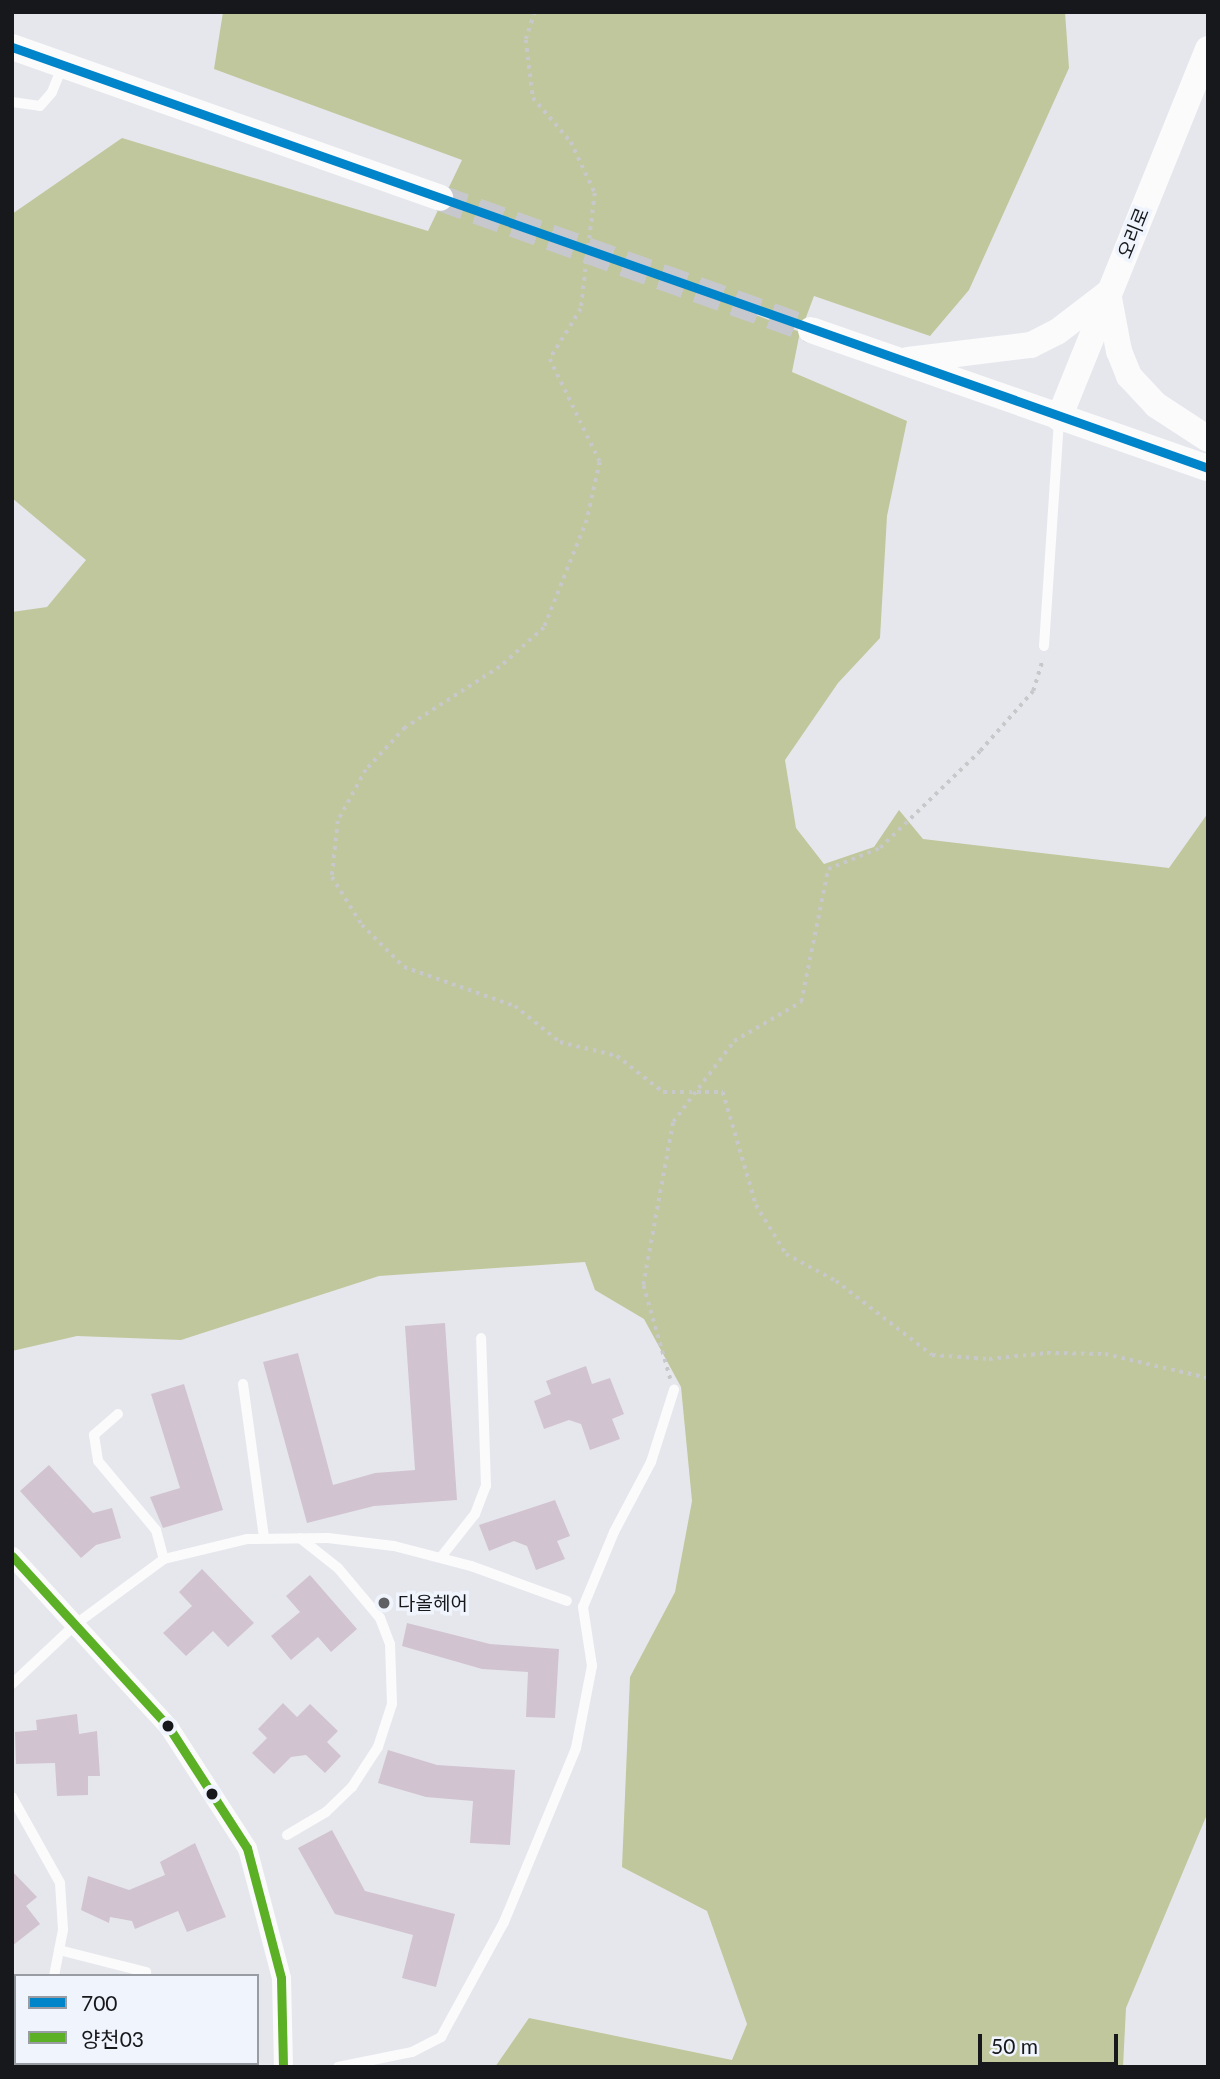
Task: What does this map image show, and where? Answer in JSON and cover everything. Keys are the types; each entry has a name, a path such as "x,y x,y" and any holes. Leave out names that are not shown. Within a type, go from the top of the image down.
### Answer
{"main road":[{"path":"12,47 440,198"},
{"name":"오리로","path":"1059,418 1208,49"},
{"path":"897,361 966,356 1031,345 1057,332 1108,293 1119,351 1129,376 1156,405 1208,439"},
{"path":"811,330 1208,468"}],"street":[{"path":"12,1556 168,1726 247,1848 282,1979 283,2067"}],"lane":[{"path":"12,102 40,106 52,92 63,65"},
{"path":"1044,646 1059,418"},
{"path":"441,1558 475,1514 486,1486 481,1338"},
{"path":"243,1384 264,1538"},
{"path":"338,2067 412,2052 442,2037 504,1922 576,1748 592,1666 583,1608 614,1532 651,1462 674,1390"},
{"path":"118,1414 94,1435 94,1448 99,1461 156,1530 164,1559"},
{"path":"12,1684 76,1624 164,1559 264,1538 299,1538 394,1546 441,1558 567,1601"},
{"path":"287,1835 326,1812 352,1787 378,1747 392,1704 390,1643 380,1618 338,1568 299,1538"},
{"path":"12,1797 37,1835 60,1883 64,1905 60,1950 54,1974"},
{"path":"60,1950 146,1972"}],"path":[{"path":"536,12 526,40 533,98 571,142 595,193 581,309 550,359 600,462 587,520 544,628 500,667 405,728 366,770 338,821 332,877 362,925 404,967 515,1006 560,1042 617,1056 663,1092 723,1092 756,1205 786,1254 836,1282 932,1355 989,1359 1105,1354 1208,1378"},
{"path":"674,1390 643,1285 673,1122 734,1041 801,1002 828,869 880,849 989,742 1033,691 1044,646"}],"green space":[{"path":"223,12 1065,12 1069,68 969,290 930,336 814,296 802,328 481,208 800,332 792,372 907,421 887,516 880,638 838,683 785,760 796,828 824,864 874,847 899,810 923,839 1169,868 1208,813 1208,1812 1126,2008 1123,2067 495,2067 529,2018 732,2060 747,2024 707,1911 622,1867 630,1677 675,1592 692,1501 681,1387 644,1319 595,1290 585,1262 379,1276 181,1340 77,1336 12,1351 12,612 47,607 86,560 12,498 12,214 122,138 428,231 462,160 214,69"}],"building":[{"path":"445,1323 457,1500 374,1506 307,1523 263,1362 298,1353 333,1485 375,1473 415,1470 405,1326"},
{"path":"586,1366 592,1384 610,1378 624,1414 612,1419 620,1439 590,1450 581,1424 569,1420 544,1429 534,1401 551,1394 546,1381"},
{"path":"184,1384 223,1510 163,1528 150,1497 180,1488 151,1394"},
{"path":"49,1465 93,1513 112,1508 121,1538 96,1545 81,1558 20,1491"},
{"path":"555,1500 570,1536 557,1541 565,1559 536,1570 527,1546 514,1541 489,1551 479,1525"},
{"path":"202,1569 254,1623 228,1647 213,1631 186,1656 163,1633 192,1606 179,1592"},
{"path":"310,1575 357,1629 331,1652 318,1637 291,1660 271,1636 300,1612 286,1596"},
{"path":"407,1623 490,1644 559,1649 555,1718 526,1717 528,1672 482,1669 402,1646"},
{"path":"283,1703 297,1717 310,1704 338,1731 327,1742 341,1756 325,1773 306,1755 291,1757 274,1774 252,1753 267,1738 258,1729"},
{"path":"77,1714 79,1734 97,1731 100,1776 88,1776 88,1795 57,1796 55,1763 16,1764 15,1732 37,1730 36,1720"},
{"path":"388,1750 437,1765 515,1770 510,1845 470,1843 473,1801 426,1797 378,1783"},
{"path":"332,1830 365,1891 455,1914 436,1987 402,1978 413,1935 335,1914 298,1848"},
{"path":"195,1843 226,1917 187,1932 178,1911 135,1929 132,1921 110,1917 109,1923 81,1910 88,1876 129,1890 165,1875 160,1862"},
{"path":"12,1871 37,1897 26,1906 40,1924 12,1946"}],"tunnel":[{"path":"440,198 811,330"}],"transit line":[{"name":"700","path":"12,47 1208,468"},
{"name":"양천03","path":"12,1556 168,1726 247,1848 281,1978 283,2067"}],"place":[{"name":"다올헤어","path":"384,1603"}]}
